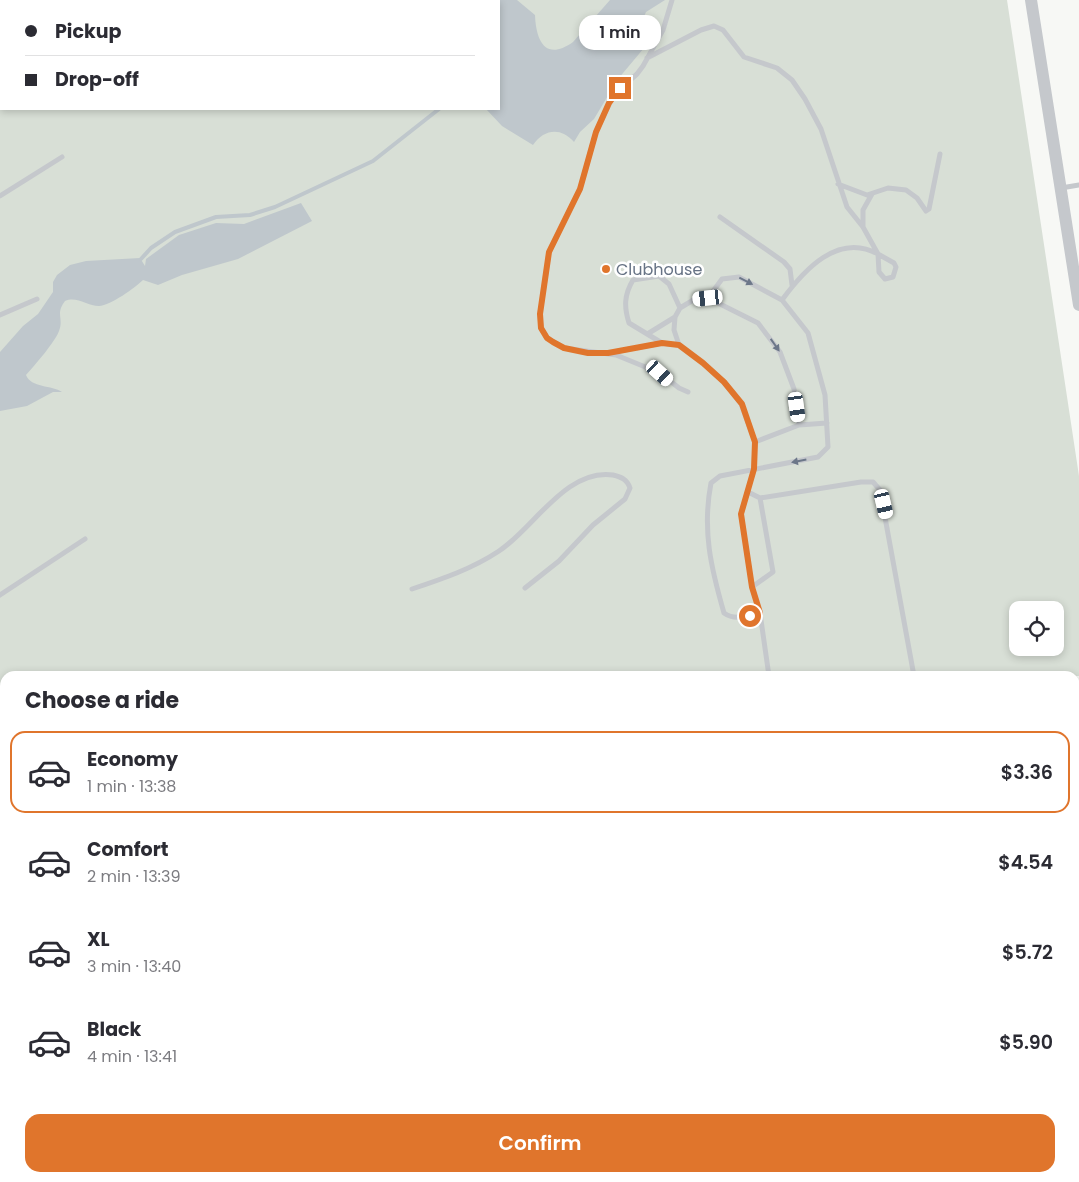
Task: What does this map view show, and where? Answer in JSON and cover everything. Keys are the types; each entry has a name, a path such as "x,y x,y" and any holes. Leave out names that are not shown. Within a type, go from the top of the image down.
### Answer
{"street":[{"path":"1031,0 1079,304"}],"lane":[{"path":"672,0 663,30 647,58 637,74 620,88 609,103 596,132 582,184 554,240 546,268 540,314 541,328 547,338 564,348 588,353 608,353 662,343 679,345 724,382 742,404 755,442 754,469 741,514 752,587 760,613 768,671"},
{"path":"647,58 708,27 719,27 744,57 777,68 792,80 805,99 821,129 838,184 849,211 863,227 878,254 877,265 880,276 885,279 893,277 896,273 894,263 878,254 868,248 859,246 834,252 814,265 792,286 782,300"},
{"path":"838,184 858,192 872,194 888,188 906,190 917,198 926,211 929,209 940,154"},
{"path":"0,196 62,156"},
{"path":"1061,188 1079,185"},
{"path":"863,227 863,210 872,194"},
{"path":"720,217 784,262 790,270 792,286"},
{"path":"662,343 649,333 639,330 629,323 625,310 627,291 633,280 659,276 669,284 680,308"},
{"path":"708,298 722,279 739,277 782,300 808,333 825,394 828,447 818,457 720,476 711,483 708,499 710,562 724,613 731,618 740,618 760,613"},
{"path":"679,345 674,330 675,317 680,308 695,299 708,298 758,323 780,352 794,388 799,425"},
{"path":"0,315 37,299"},
{"path":"649,333 675,317"},
{"path":"608,353 660,373 679,388 688,392"},
{"path":"755,442 799,425 827,423"},
{"path":"412,590 465,570 498,552 517,537 549,503 576,484 606,475 620,477 627,481 630,488 625,499 593,525 559,561 525,588"},
{"path":"748,492 760,498 861,482 873,482 880,490 913,671"},
{"path":"752,587 773,572 760,498"},
{"path":"0,595 85,539"}],"shaded area":[{"path":"500,0 1007,0 1079,476 1079,671 0,671 0,110 500,110"},
{"path":"500,0 517,0 535,15 537,33 540,40 549,49 555,50 573,42 610,0 665,0 646,12 640,26 645,43 644,48 618,79 594,119 580,132 574,142 564,134 553,132 542,136 533,145 502,126 487,110 500,110"},
{"path":"301,203 312,221 238,259 182,275 158,285 143,280 122,296 104,305 95,306 78,300 65,301 60,313 61,323 57,336 26,375 32,382 62,392 53,392 27,406 0,411 0,352 23,326 38,314 53,292 53,282 57,275 70,265 86,261 140,258 145,266 146,259 179,235 216,223 244,224"}],"waterway":[{"path":"141,259 151,248 175,232 216,217 250,215 275,207 373,161 438,110"}],"place":[{"name":"Clubhouse","path":"606,269"}],"route":[{"path":"620,88 609,103 596,132 589,164 580,189 559,228 549,252 540,314 541,328 547,338 564,348 595,354 662,343 679,345 724,382 742,404 755,442 754,469 741,514 752,587 760,613 750,616"}]}
